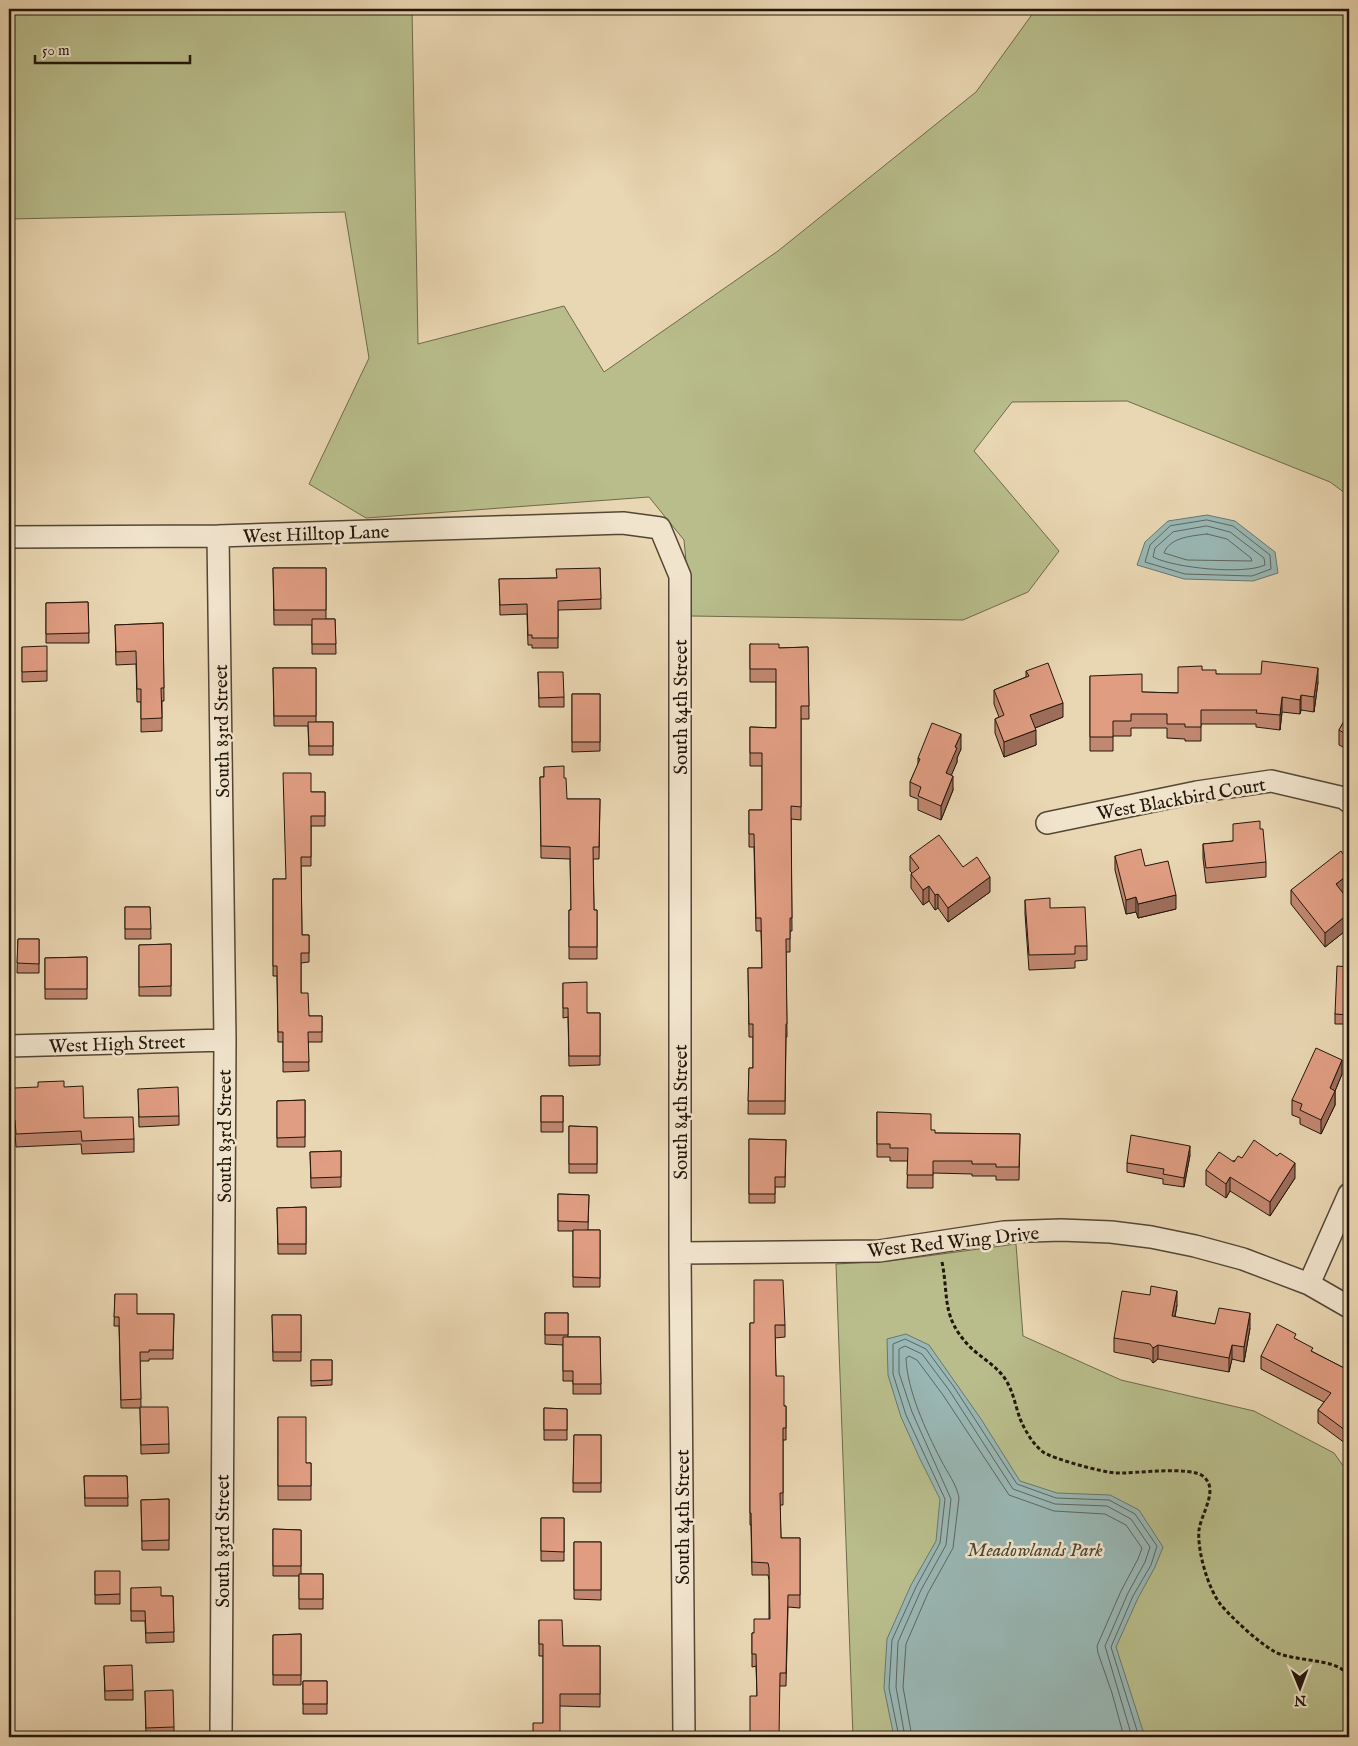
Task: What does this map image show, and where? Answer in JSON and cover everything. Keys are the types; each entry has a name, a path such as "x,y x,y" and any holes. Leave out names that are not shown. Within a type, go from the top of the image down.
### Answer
{"street":[{"name":"West Hilltop Lane","path":"9,537 218,536 623,523"},
{"name":"South 84th Street","path":"623,523 660,528 680,576 680,1252 684,1737"},
{"name":"South 83rd Street","path":"218,536 225,1040 221,1737"},
{"name":"West Blackbird Court","path":"1047,823 1197,792 1270,781 1347,800"},
{"name":"West High Street","path":"9,1046 225,1040"},
{"path":"1309,1284 1349,1194"},
{"name":"West Red Wing Drive","path":"680,1252 879,1251 1004,1232 1061,1230 1111,1232 1151,1237 1244,1259 1309,1284 1349,1307"}],"path":[{"path":"938,1242 948,1312 961,1336 969,1346 1008,1382 1020,1419 1027,1433 1036,1444 1044,1452 1062,1459 1112,1473 1188,1471 1197,1472 1205,1477 1209,1484 1210,1495 1199,1529 1199,1541 1205,1568 1214,1594 1221,1605 1274,1651 1286,1656 1332,1665 1343,1670 1349,1680"}],"green space":[{"path":"9,9 412,9 418,344 564,306 604,372 778,251 976,92 1036,9 1349,9 1349,496 1330,482 1127,401 1012,402 974,451 1059,551 1028,592 963,620 691,616 684,540 649,497 366,518 309,484 369,358 345,212 9,219"},
{"name":"Meadowlands Park","path":"1016,1244 1023,1336 1121,1380 1254,1411 1334,1453 1349,1474 1349,1737 853,1737 836,1264 890,1261"}],"water":[{"path":"1207,515 1235,521 1275,552 1278,573 1253,581 1184,579 1137,565 1145,542 1168,521"},
{"path":"906,1334 929,1345 981,1419 1020,1481 1057,1493 1110,1495 1139,1510 1163,1547 1116,1647 1145,1737 894,1737 884,1688 887,1639 911,1585 936,1541 940,1499 901,1417 888,1375 887,1339"}],"building":[{"path":"273,568 326,568 326,610 274,610"},
{"path":"600,568 601,599 558,601 558,638 532,638 532,635 528,635 527,604 500,605 499,579 557,578 556,569"},
{"path":"88,602 89,633 46,634 46,603"},
{"path":"312,619 335,619 336,644 312,644"},
{"path":"163,623 164,688 161,688 162,718 141,719 141,689 137,689 136,651 116,652 115,625"},
{"path":"750,644 779,644 779,648 808,647 809,706 801,706 801,807 791,806 792,918 790,918 790,939 786,939 787,1024 785,1101 748,1101 749,1068 753,1068 753,1024 749,1024 748,968 762,968 761,918 756,918 754,834 749,834 749,810 762,810 762,753 750,753 750,727 776,728 776,669 750,669"},
{"path":"47,646 47,671 22,672 22,647"},
{"path":"1262,661 1318,668 1314,697 1301,695 1300,700 1282,697 1280,715 1256,713 1257,710 1201,710 1201,727 1185,727 1185,724 1167,724 1167,714 1131,714 1131,721 1113,721 1113,737 1090,737 1090,676 1142,674 1142,692 1178,693 1178,667 1202,666 1202,670 1216,670 1216,674 1261,674"},
{"path":"1048,663 1063,703 1030,715 1036,730 1004,742 995,719 1004,715 994,690 1029,676 1026,671"},
{"path":"273,668 316,668 316,716 274,716"},
{"path":"538,672 563,672 564,697 539,698"},
{"path":"572,694 600,694 600,742 572,742"},
{"path":"1349,712 1349,736 1339,730"},
{"path":"308,722 333,722 333,746 309,746"},
{"path":"932,723 961,734 946,773 953,776 941,806 918,796 921,787 910,782"},
{"path":"564,766 567,799 600,799 599,847 593,847 594,910 597,910 597,947 569,947 569,910 571,910 570,847 541,846 540,777 544,777 544,767"},
{"path":"283,773 311,773 311,792 325,792 325,816 311,816 311,857 301,857 302,935 309,935 309,953 301,953 301,993 308,993 309,1016 322,1016 322,1032 308,1032 309,1062 283,1062 283,1032 278,1032 277,966 273,966 273,879 286,879"},
{"path":"1260,821 1260,829 1263,829 1266,862 1206,868 1203,844 1233,841 1233,824"},
{"path":"939,835 963,867 977,857 990,877 948,908 938,894 935,895 929,886 923,890 911,874 919,868 910,856"},
{"path":"1141,849 1145,866 1168,861 1176,895 1138,904 1136,897 1126,900 1115,856"},
{"path":"1341,851 1349,860 1349,874 1336,884 1349,901 1349,913 1325,933 1291,890"},
{"path":"1050,898 1050,908 1085,907 1087,946 1075,946 1075,954 1029,955 1025,900"},
{"path":"125,907 150,907 151,929 125,929"},
{"path":"18,939 39,939 39,964 17,963"},
{"path":"171,944 171,986 139,987 139,945"},
{"path":"87,957 87,989 45,989 45,958"},
{"path":"1337,966 1349,967 1349,1015 1335,1014"},
{"path":"587,982 587,1013 600,1013 600,1056 569,1056 568,1008 563,1008 563,983"},
{"path":"1316,1048 1342,1060 1330,1088 1335,1091 1321,1120 1300,1110 1302,1104 1292,1100"},
{"path":"64,1081 64,1087 83,1086 84,1118 133,1117 134,1139 82,1141 81,1131 16,1134 15,1120 9,1120 9,1092 14,1092 14,1088 38,1087 38,1082"},
{"path":"178,1087 179,1116 139,1117 138,1089"},
{"path":"541,1096 563,1096 563,1122 541,1122"},
{"path":"305,1100 305,1137 277,1138 277,1101"},
{"path":"877,1112 931,1114 931,1130 935,1130 935,1133 1020,1134 1019,1167 996,1167 996,1164 972,1164 972,1161 933,1161 933,1175 907,1175 908,1148 890,1148 890,1144 877,1144"},
{"path":"569,1126 597,1127 597,1164 569,1164"},
{"path":"1131,1135 1190,1146 1184,1178 1163,1174 1164,1169 1127,1163"},
{"path":"749,1139 786,1140 785,1177 775,1177 775,1194 749,1194"},
{"path":"1254,1140 1277,1156 1280,1153 1295,1163 1270,1202 1230,1177 1226,1184 1206,1170 1219,1152 1234,1162 1238,1156 1242,1158"},
{"path":"341,1151 341,1177 311,1178 310,1152"},
{"path":"558,1194 589,1195 588,1222 558,1221"},
{"path":"306,1207 306,1244 278,1244 277,1208"},
{"path":"573,1230 600,1230 600,1278 573,1277"},
{"path":"754,1280 783,1280 785,1325 775,1325 776,1376 784,1376 784,1406 786,1406 786,1428 783,1428 783,1493 780,1493 781,1538 800,1538 800,1595 788,1595 786,1673 780,1673 779,1737 750,1737 750,1696 757,1696 756,1654 752,1654 754,1619 770,1619 768,1563 752,1562 750,1513 750,1323 754,1323"},
{"path":"1151,1286 1177,1291 1172,1316 1215,1324 1219,1308 1250,1313 1244,1347 1232,1345 1229,1358 1158,1345 1153,1348 1150,1344 1114,1338 1122,1291 1150,1295"},
{"path":"115,1294 137,1294 137,1314 174,1314 173,1350 140,1352 141,1399 121,1400 119,1317 114,1317"},
{"path":"545,1313 568,1313 568,1335 545,1335"},
{"path":"272,1315 301,1315 301,1352 273,1352"},
{"path":"1277,1324 1296,1334 1294,1338 1313,1348 1311,1351 1346,1369 1349,1366 1349,1433 1318,1410 1331,1393 1261,1356"},
{"path":"563,1337 600,1337 601,1384 573,1384 573,1371 563,1371"},
{"path":"311,1360 332,1360 332,1380 311,1381"},
{"path":"140,1407 168,1407 169,1444 141,1445"},
{"path":"544,1408 567,1409 567,1430 544,1430"},
{"path":"278,1417 306,1417 306,1463 311,1463 311,1486 278,1486"},
{"path":"574,1435 601,1435 601,1483 573,1483"},
{"path":"84,1476 127,1476 128,1498 85,1498"},
{"path":"169,1499 169,1540 142,1541 141,1500"},
{"path":"541,1518 564,1518 564,1552 541,1551"},
{"path":"273,1529 301,1530 301,1566 273,1566"},
{"path":"574,1542 601,1542 601,1590 574,1590"},
{"path":"95,1571 120,1571 120,1594 95,1595"},
{"path":"299,1574 323,1574 323,1599 299,1599"},
{"path":"161,1587 161,1596 173,1596 174,1632 146,1633 145,1611 131,1611 131,1588"},
{"path":"539,1620 562,1620 563,1646 600,1646 600,1694 560,1694 560,1737 533,1737 533,1723 543,1723 543,1644 539,1644"},
{"path":"301,1634 301,1675 273,1675 273,1635"},
{"path":"132,1665 133,1690 105,1691 104,1666"},
{"path":"303,1681 327,1681 327,1704 303,1704"},
{"path":"173,1690 174,1727 146,1728 145,1691"}]}
